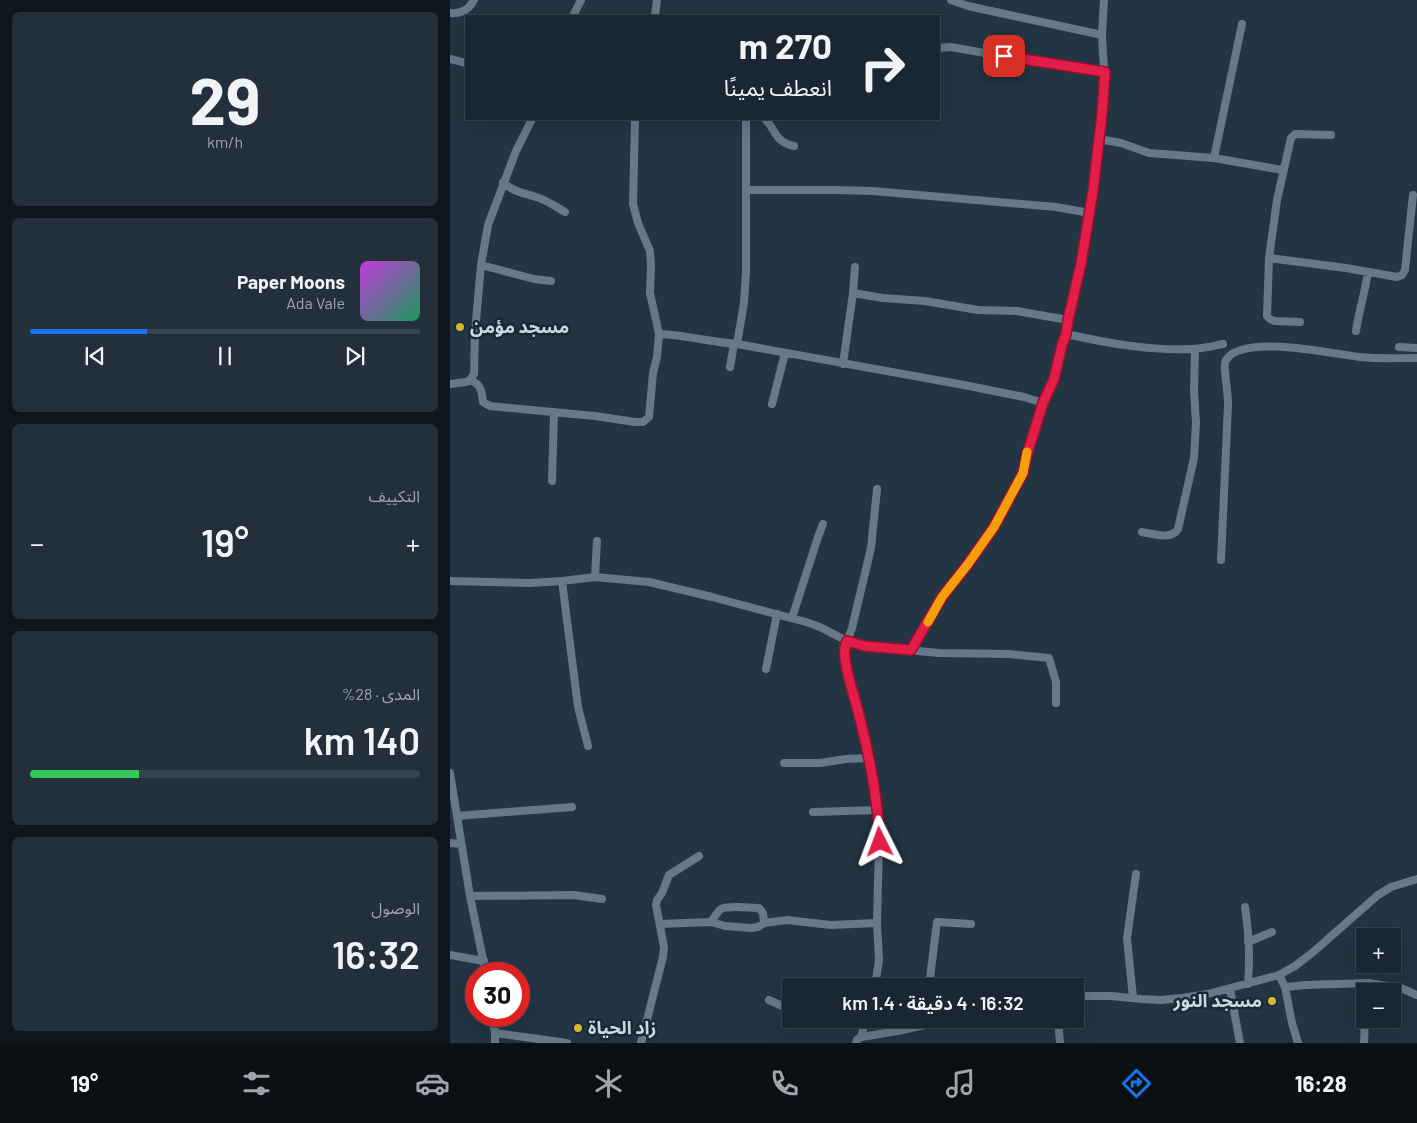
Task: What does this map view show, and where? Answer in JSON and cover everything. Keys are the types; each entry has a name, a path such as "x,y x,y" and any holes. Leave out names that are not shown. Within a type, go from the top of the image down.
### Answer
{"street":[{"path":"450,13 460,12 471,6 474,0"},
{"path":"574,15 581,0"},
{"path":"655,15 657,0"},
{"path":"951,0 968,6 1102,35"},
{"path":"911,650 942,597 994,527 1015,489 1023,473 1043,403 1054,379 1066,334 1090,213 1105,88 1102,35 1104,0"},
{"path":"1214,158 1242,24"},
{"path":"940,48 951,47 1105,72"},
{"path":"450,59 465,63"},
{"path":"450,384 463,383 473,378 481,265 488,225 516,151 532,120"},
{"path":"470,380 481,390 483,402 486,405 636,422 643,422 649,417 659,334 650,293 650,251 638,223 634,204 634,120"},
{"path":"730,367 744,303 746,272 746,120"},
{"path":"766,120 778,139 794,146"},
{"path":"1300,322 1274,321 1267,316 1269,258 1276,200 1290,138 1295,134 1331,135"},
{"path":"1099,139 1120,143 1149,153 1214,158 1283,170"},
{"path":"504,182 510,188 522,194 537,197 565,212"},
{"path":"746,190 873,191 1056,207 1090,213"},
{"path":"1269,258 1397,277 1403,274 1413,195"},
{"path":"481,265 534,279 551,281"},
{"path":"843,364 855,267"},
{"path":"1356,331 1358,313 1365,291 1368,272"},
{"path":"853,293 978,310 1017,311 1068,320"},
{"path":"659,334 672,334 735,344 964,385 1024,397 1043,403"},
{"path":"1066,334 1142,348 1195,349 1223,344"},
{"path":"1220,560 1228,405 1228,389 1224,363 1228,356 1246,348 1264,346 1310,349 1371,358 1417,358"},
{"path":"1399,347 1417,348"},
{"path":"1142,532 1171,535 1176,533 1178,529 1194,458 1196,423 1194,398 1195,349"},
{"path":"772,404 785,353"},
{"path":"552,481 554,412"},
{"path":"876,978 879,960 877,923 880,842 878,810 869,758 858,707 848,676 844,650 854,620 871,548 877,489"},
{"path":"792,618 823,524"},
{"path":"595,577 597,541"},
{"path":"450,581 530,583 595,577 649,582 792,618 820,627 847,641 864,646 939,653 1009,654 1049,658 1056,682 1056,703"},
{"path":"562,581 578,707 588,746"},
{"path":"766,669 777,614"},
{"path":"784,763 820,763 869,758"},
{"path":"450,772 470,896 484,961 450,955"},
{"path":"456,816 572,807"},
{"path":"813,812 878,810"},
{"path":"450,843 461,844"},
{"path":"641,1043 663,957 664,947 656,905 657,900 669,875 699,856"},
{"path":"1133,998 1127,938 1136,874"},
{"path":"1084,996 1161,1000 1182,998 1230,989 1279,975 1295,966 1378,895 1391,887 1417,879"},
{"path":"470,896 574,895 602,900"},
{"path":"1246,907 1250,966 1248,984"},
{"path":"711,922 723,908 760,908 763,912 764,923"},
{"path":"660,924 711,922 741,928 758,927 764,923 787,920 831,925 877,923"},
{"path":"930,978 937,922 971,924"},
{"path":"1248,942 1272,932"},
{"path":"1279,975 1284,987 1298,1043"},
{"path":"1284,987 1306,985 1356,987"},
{"path":"1401,988 1417,995"},
{"path":"1230,989 1240,1043"},
{"path":"769,1000 782,1006"},
{"path":"494,1027 495,1043"},
{"path":"862,1037 864,1028"},
{"path":"856,1043 862,1037 907,1028"},
{"path":"1059,1028 1060,1043"},
{"path":"1364,1043 1365,1028"},
{"path":"495,1033 567,1043"}],"slow traffic":[{"path":"928,622 942,597 994,527 1023,473 1027,452"}],"place":[{"name":"مسجد مؤمن","path":"460,327"},
{"name":"مسجد النور","path":"1272,1001"},
{"name":"زاد الحياة","path":"578,1028"}],"route":[{"path":"880,842 878,810 869,758 858,707 848,676 844,645 847,641 864,646 911,650 942,597 994,527 1023,473 1043,403 1054,379 1066,334 1090,213 1105,88 1105,72 1004,56"}]}
